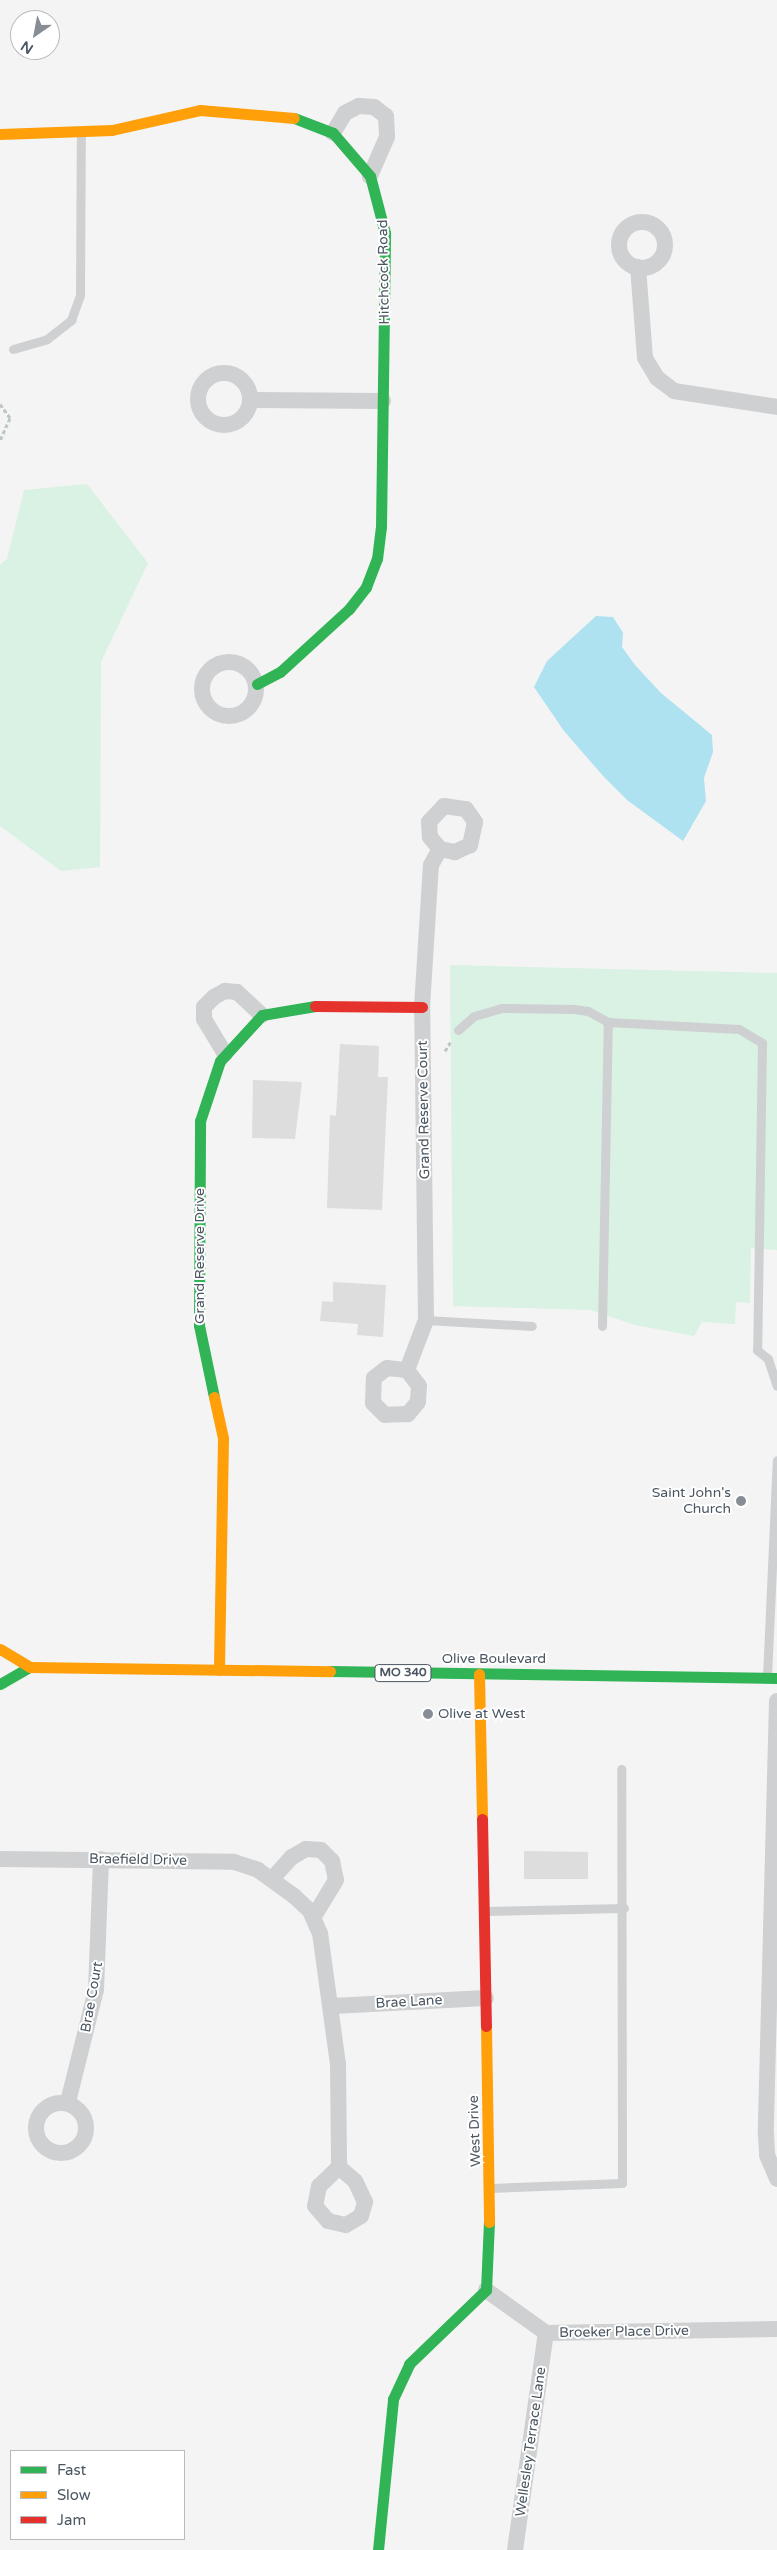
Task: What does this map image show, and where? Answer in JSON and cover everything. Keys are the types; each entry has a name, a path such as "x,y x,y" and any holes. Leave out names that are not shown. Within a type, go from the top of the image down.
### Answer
{"street":[{"path":"333,133 345,113 358,106 374,107 386,116 387,137 370,176"},
{"name":"Hitchcock Road","path":"0,134 130,128 200,110 266,113 307,121 333,133 370,176 385,233 381,527 377,559 366,587 319,638 280,672 257,684"},
{"path":"638,267 644,358 657,378 681,392 777,407"},
{"path":"250,400 383,401"},
{"name":"Grand Reserve Court","path":"407,1370 426,1320 422,1007 431,865 440,849"},
{"path":"225,1054 204,1019 204,1007 214,997 225,991 237,992 262,1015 324,1004 422,1007"},
{"name":"Grand Reserve Drive","path":"219,1670 223,1438 199,1325 200,1130 225,1054 262,1015"},
{"path":"0,1649 30,1667 0,1684"},
{"name":"Olive Boulevard","path":"30,1667 772,1677"},
{"name":"West Drive","path":"479,1674 491,2188 486,2290"},
{"path":"777,1701 774,1995 766,2134 768,2155 777,2179"},
{"path":"272,1879 292,1857 306,1849 321,1850 332,1861 336,1880 313,1918"},
{"name":"Braefield Drive","path":"0,1859 234,1862 272,1879 313,1918 320,1933 333,2006 339,2166"},
{"name":"Brae Court","path":"68,2102 96,1990 101,1859"},
{"name":"Brae Lane","path":"333,2006 486,1998"},
{"path":"378,2550 393,2399 400,2380 409,2364 486,2290"},
{"name":"Broeker Place Drive","path":"486,2290 546,2333 777,2329"},
{"name":"Wellesley Terrace Lane","path":"515,2550 546,2333"}],"lane":[{"path":"13,349 47,339 71,320 80,295 81,131"},
{"path":"458,1030 474,1016 502,1008 588,1011 608,1022 716,1025 739,1029 762,1043 757,1350 768,1359 777,1386"},
{"path":"602,1326 608,1022"},
{"path":"426,1320 532,1326"},
{"path":"772,1677 777,1460"},
{"path":"491,2188 622,2183 624,1908 621,1769"},
{"path":"484,1911 624,1908"}],"path":[{"path":"0,404 10,418 0,440"}],"green space":[{"path":"87,484 148,563 101,662 100,867 61,871 0,826 0,565 7,559 24,490"},
{"path":"450,965 777,973 777,1250 751,1248 750,1303 736,1302 735,1324 702,1322 694,1336 635,1325 590,1310 453,1306"}],"water":[{"path":"596,616 613,617 623,633 622,647 635,665 661,693 712,735 713,752 704,778 706,801 683,841 627,800 604,777 564,731 534,687 547,661"}],"building":[{"path":"340,1044 379,1046 378,1077 388,1077 382,1210 327,1208 330,1115 336,1116"},
{"path":"253,1080 302,1082 295,1139 252,1138"},
{"path":"333,1282 386,1285 383,1337 357,1335 358,1324 320,1321 322,1301 333,1302"},
{"path":"524,1851 588,1852 588,1879 524,1879"}],"traffic: fast":[{"path":"257,684 280,672 349,609 366,587 377,559 381,527 385,233 370,176 333,133 294,118"},
{"path":"214,1397 199,1325 200,1121 220,1061 262,1015 315,1006"},
{"path":"0,1684 30,1667"},
{"path":"330,1671 777,1678"},
{"path":"378,2550 393,2399 409,2364 486,2290 489,2222"}],"traffic: slow":[{"path":"0,134 112,130 200,110 294,118"},
{"path":"214,1397 223,1438 219,1670"},
{"path":"0,1649 30,1667 330,1671"},
{"path":"479,1674 482,1819"},
{"path":"486,2026 489,2222"}],"traffic: jam":[{"path":"315,1006 422,1007"},
{"path":"482,1819 486,2026"}],"place":[{"name":"Saint John's Church","path":"741,1501"},
{"name":"Olive at West","path":"428,1714"}]}
